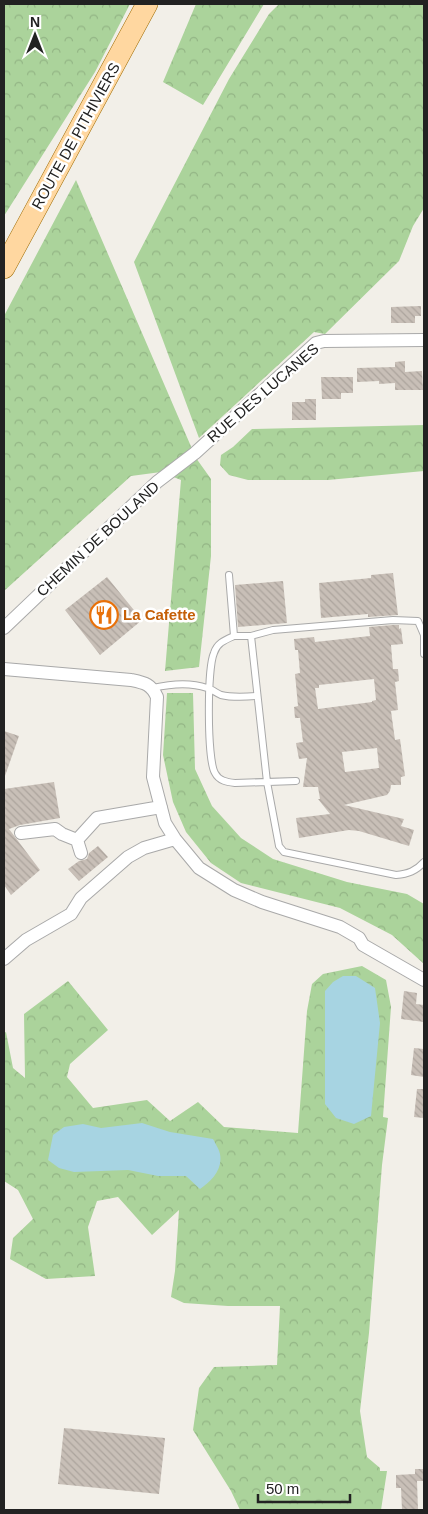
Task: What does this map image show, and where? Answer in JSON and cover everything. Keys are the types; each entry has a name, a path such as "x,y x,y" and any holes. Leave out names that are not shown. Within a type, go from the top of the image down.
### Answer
{"main road":[{"name":"ROUTE DE PITHIVIERS","path":"4,268 147,4"}],"street":[{"name":"RUE DES LUCANES","path":"195,453 316,343 324,341 424,340"},
{"name":"CHEMIN DE BOULAND","path":"4,628 157,482 195,453"},
{"path":"4,669 131,680 143,682 153,688 156,697 153,777 165,823 175,839 199,868 234,890 262,902 340,927 359,938 363,945 424,980"},
{"path":"77,840 97,818 161,807"},
{"path":"21,833 55,829 77,840 81,852"},
{"path":"4,959 26,940 72,914 81,898 128,857 144,848 175,839"}],"lane":[{"path":"228,575 234,636"},
{"path":"296,781 226,782 215,773 212,766 210,745 209,688 213,654 222,642 234,636 251,636 273,630 393,620 418,622 424,635 424,654"},
{"path":"251,636 267,782 278,846 284,852 396,875 408,874 424,862"},
{"path":"153,688 171,684 209,688 221,695 245,698 257,696"}],"green space":[{"path":"4,4 130,4 95,72 4,216"},
{"path":"196,4 264,4 203,105 163,82"},
{"path":"279,4 424,4 424,208 413,226 399,261 325,334 314,332 199,438 134,262 229,79 269,14"},
{"path":"76,180 196,458 211,479 211,556 199,667 165,671 181,480 161,472 131,476 4,591 4,316"},
{"path":"424,425 424,471 328,480 248,480 229,475 220,465 221,455 233,447 252,429"},
{"path":"167,693 193,693 195,769 212,806 241,838 273,859 347,882 407,894 424,904 424,964 392,935 340,908 241,883 211,863 186,832 173,802 163,755"},
{"path":"362,966 386,980 391,1007 383,1117 388,1118 382,1165 369,1333 360,1411 367,1457 380,1468 380,1471 387,1471 381,1510 240,1510 231,1491 193,1430 199,1388 214,1367 277,1365 280,1306 228,1306 184,1303 171,1297 175,1271 179,1210 152,1235 118,1197 97,1201 88,1227 95,1276 46,1279 10,1259 13,1238 33,1219 18,1190 4,1181 4,1033 6,1032 13,1068 25,1078 24,1014 68,981 108,1030 70,1064 67,1077 93,1108 147,1100 170,1121 198,1102 224,1127 298,1133 307,1011 312,984 323,974"}],"water":[{"path":"343,976 356,976 375,988 380,1023 371,1116 354,1124 336,1118 325,1104 325,991 333,982"},
{"path":"142,1123 170,1132 213,1139 219,1152 220,1165 218,1170 200,1189 186,1176 158,1176 128,1170 74,1172 59,1168 48,1160 53,1135 64,1127 83,1124 101,1128"}],"building":[{"path":"421,306 421,316 415,316 415,323 391,323 391,307"},
{"path":"405,361 405,372 422,371 423,390 395,390 395,383 379,384 379,381 357,382 357,368 395,367 395,362"},
{"path":"321,377 353,377 353,393 341,393 341,399 322,399"},
{"path":"305,399 316,399 316,420 292,420 292,402 305,402"},
{"path":"393,573 398,615 368,617 368,614 321,618 319,583 371,578 371,575"},
{"name":"La Cafette","path":"107,577 142,620 100,655 65,610"},
{"path":"283,581 287,623 238,627 235,585"},
{"path":"399,625 399,629 401,628 403,644 391,645 393,669 398,669 399,681 395,682 398,710 391,711 395,740 400,739 405,776 401,777 401,785 391,785 387,795 344,805 404,819 401,826 414,830 409,846 359,831 349,830 299,838 296,818 330,814 318,799 320,799 318,787 303,787 307,758 299,759 296,743 303,742 300,718 295,718 294,707 298,706 295,674 300,673 298,650 295,650 294,639 314,637 315,642 370,636 369,627","holes":["374,679 376,700 318,709 315,688 319,688 319,685","377,748 379,768 345,772 342,752"]},
{"path":"4,731 19,736 5,776 4,776"},
{"path":"54,782 60,818 20,825 9,829 40,870 11,895 4,885 4,789"},
{"path":"98,846 108,857 79,881 68,869 79,861 87,859 89,853"},
{"path":"404,991 417,993 416,1004 424,1005 424,1022 401,1019"},
{"path":"414,1048 424,1049 424,1077 411,1075"},
{"path":"417,1089 424,1089 424,1118 414,1117"},
{"path":"64,1428 165,1438 159,1494 58,1484"},
{"path":"415,1469 424,1469 424,1481 417,1481 418,1510 402,1510 401,1488 396,1488 396,1475 415,1474"}],"place":[{"name":"La Cafette","path":"104,615"}]}
